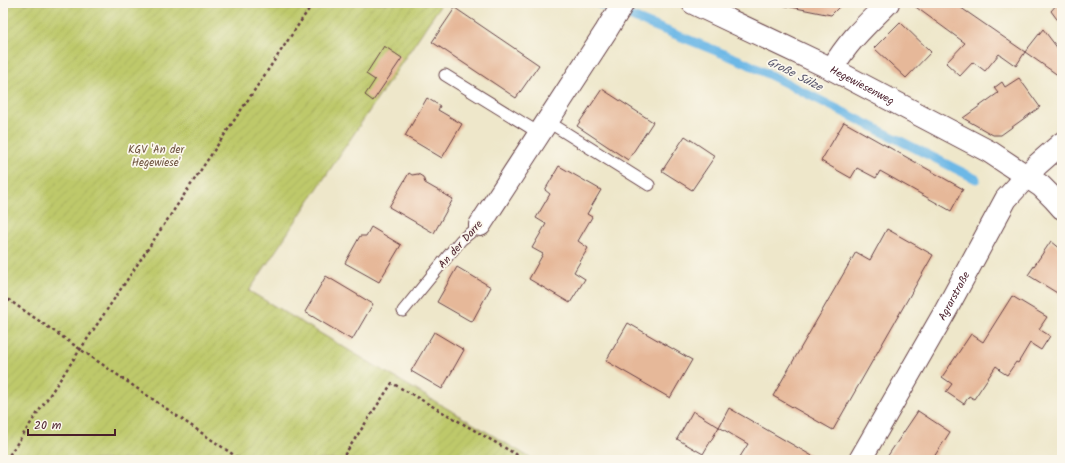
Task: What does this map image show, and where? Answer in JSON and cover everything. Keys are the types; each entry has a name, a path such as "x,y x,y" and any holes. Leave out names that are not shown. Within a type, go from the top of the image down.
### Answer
{"street":[{"name":"Hegewiesenweg","path":"693,3 832,69 990,152 1026,175 1050,194 1062,208"},
{"path":"832,69 842,52 888,3"},
{"name":"An der Darre","path":"480,225 623,4"},
{"name":"Agrarstraße","path":"860,460 946,310 1006,199 1026,175 1062,143"}],"lane":[{"path":"445,75 649,184"},
{"name":"An der Darre","path":"403,311 462,240 480,225"}],"path":[{"path":"6,460 313,3"},
{"path":"3,296 241,460"},
{"path":"341,460 392,383 526,460"}],"green space":[{"name":"KGV 'An der Hegewiese'","path":"3,3 442,3 249,291 534,460 3,460"}],"building":[{"path":"776,3 843,3 831,15 776,4"},
{"path":"915,3 954,3 1025,52 1016,66 999,54 985,71 973,62 960,76 946,63 965,43 913,5"},
{"path":"1058,3 1062,3 1062,26 1051,11"},
{"path":"455,8 539,65 516,98 432,42"},
{"path":"900,22 931,52 906,78 874,48"},
{"path":"1043,29 1062,54 1062,78 1025,52"},
{"path":"384,46 402,58 373,101 365,95 375,80 366,74"},
{"path":"1019,78 1040,107 1001,135 993,135 963,118 998,93 994,88 1002,82 1005,87"},
{"path":"602,89 653,122 628,160 577,126"},
{"path":"427,98 440,106 438,110 462,124 442,158 405,136"},
{"path":"844,122 963,189 951,211 880,171 876,178 857,168 851,178 821,161"},
{"path":"685,136 715,156 692,190 662,171"},
{"path":"559,166 601,190 587,214 592,217 578,241 588,248 574,272 585,279 570,303 529,279 543,254 532,248 546,224 536,218 550,194 545,190"},
{"path":"409,173 412,175 418,174 423,177 425,183 453,199 434,233 389,207"},
{"path":"371,227 401,245 379,282 345,263 360,236 366,236"},
{"path":"887,229 933,255 833,430 773,396 856,252 870,260"},
{"path":"1051,241 1062,250 1062,296 1028,275"},
{"path":"457,267 491,287 472,322 437,302"},
{"path":"326,276 373,304 352,340 305,312"},
{"path":"1012,296 1047,317 1039,329 1050,336 1041,350 1030,343 1018,363 1016,362 1007,375 996,366 974,399 969,396 964,404 946,392 952,384 942,377 971,334 983,342"},
{"path":"628,323 692,360 670,398 606,361"},
{"path":"434,332 464,350 442,389 411,371"},
{"path":"729,408 814,457 812,460 738,460 748,444 719,427"},
{"path":"693,411 719,427 703,454 677,439"},
{"path":"918,411 950,432 932,460 885,460"}],"waterway":[{"name":"Große Sülze","path":"597,3 744,62 976,179"}]}
